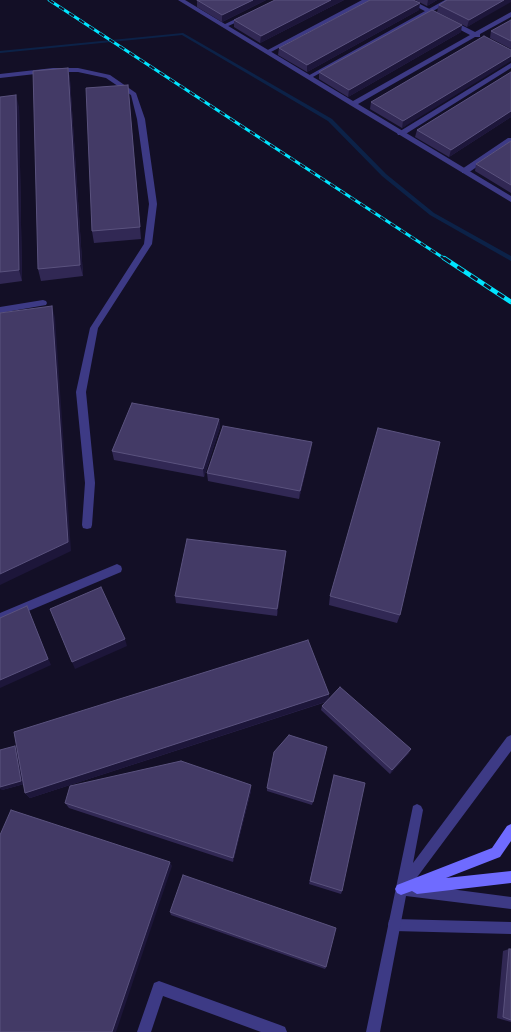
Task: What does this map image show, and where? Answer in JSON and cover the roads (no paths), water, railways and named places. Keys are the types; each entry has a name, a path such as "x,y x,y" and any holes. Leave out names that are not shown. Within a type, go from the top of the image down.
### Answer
{"main road":[{"path":"401,889 496,854 511,830"},
{"path":"401,889 511,877"}],"street":[{"path":"182,0 510,198"},
{"path":"268,52 367,0"},
{"path":"407,0 486,41"},
{"path":"309,78 450,0"},
{"path":"224,26 251,13"},
{"path":"352,104 511,14"},
{"path":"401,133 511,66"},
{"path":"0,76 66,70 78,70 108,76 134,94 141,119 153,204 148,244 94,328 81,392 90,483 87,525"},
{"path":"465,172 511,140"},
{"path":"0,310 42,303"},
{"path":"0,618 117,569"},
{"path":"401,889 511,741"},
{"path":"373,1032 417,810"},
{"path":"401,889 511,903"},
{"path":"394,925 511,928"},
{"path":"144,1032 159,988 280,1032"}],"waterway":[{"path":"0,52 183,34 330,120 384,175 432,214 511,259"}],"railway":[{"path":"49,0 445,259"},
{"path":"444,258 511,302"}]}
